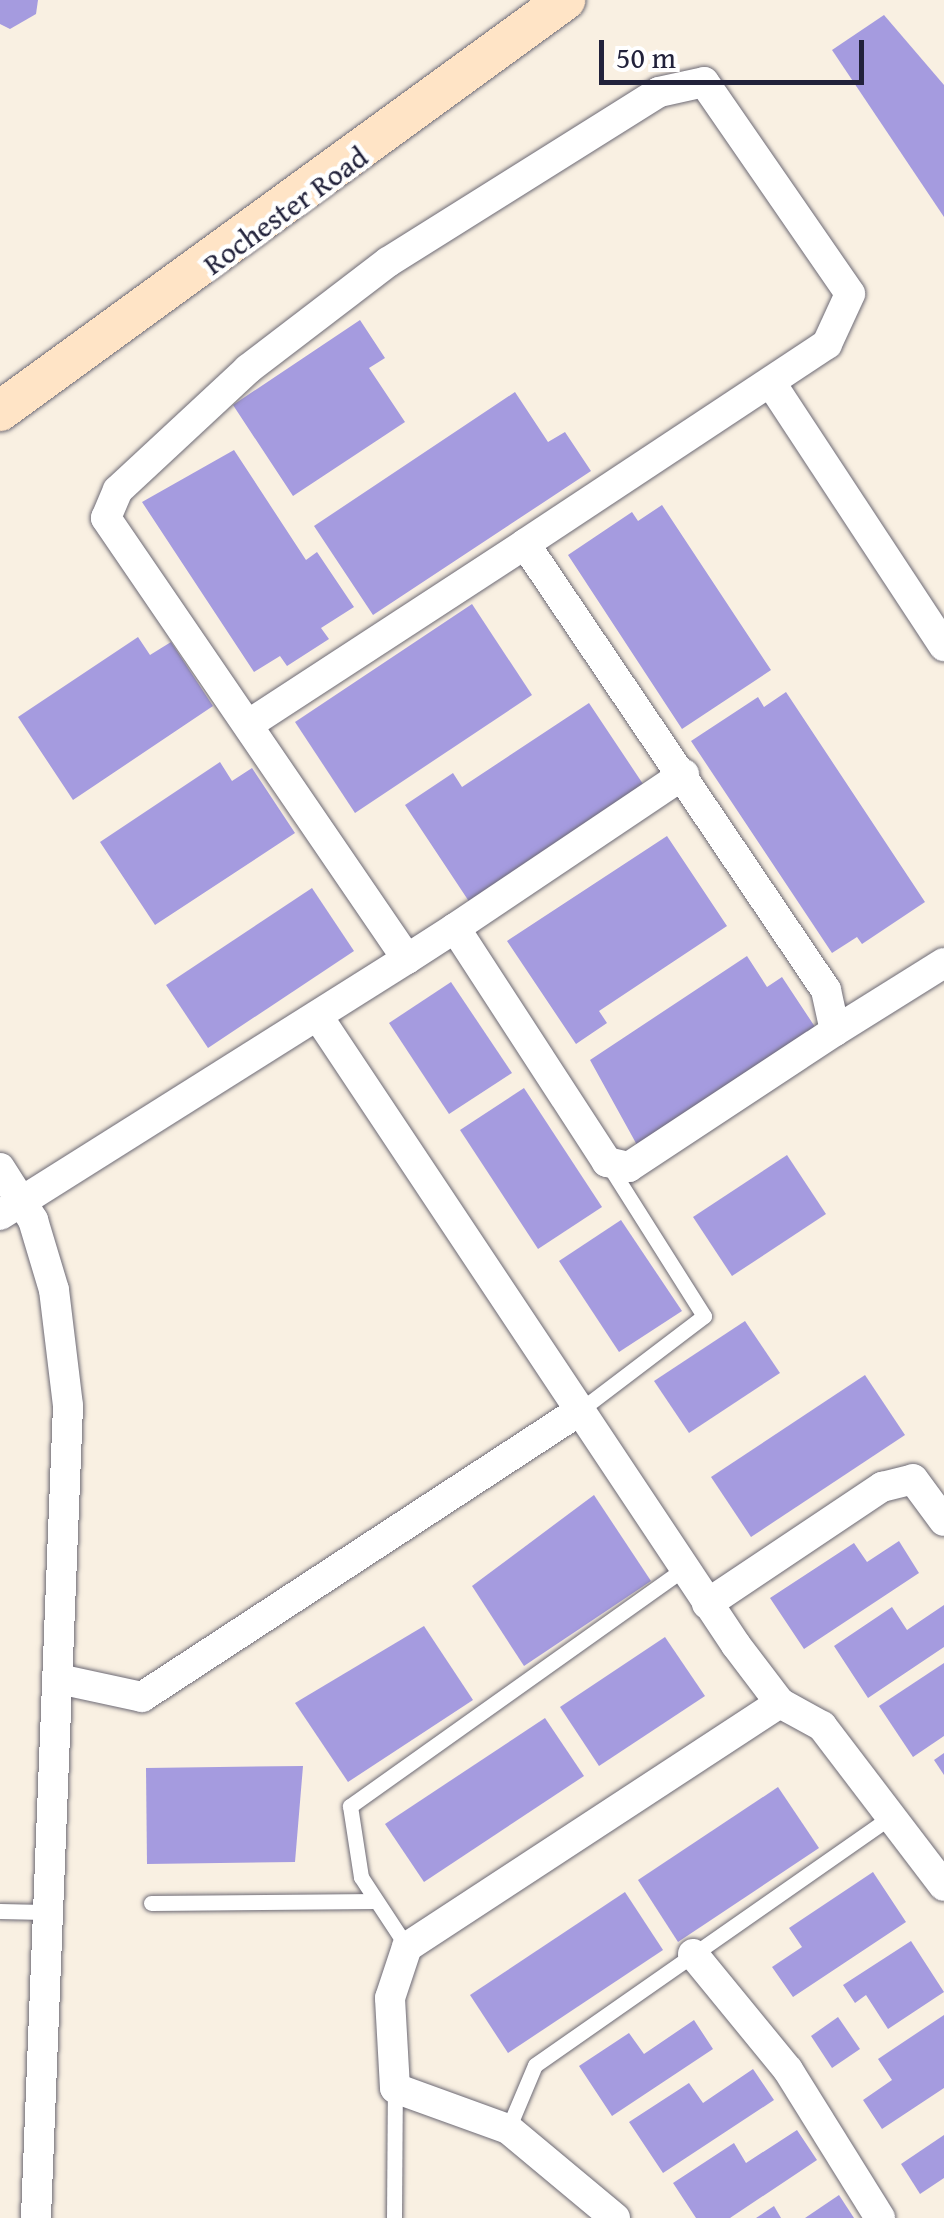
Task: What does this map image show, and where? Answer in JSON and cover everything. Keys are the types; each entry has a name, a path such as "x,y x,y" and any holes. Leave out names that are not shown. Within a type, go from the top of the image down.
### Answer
{"street":[{"name":"Rochester Road","path":"0,411 565,0"},
{"path":"249,724 827,344 850,294 704,82 659,92 388,262 248,370 118,490 106,518 407,959"},
{"path":"771,383 944,646"},
{"path":"525,544 684,774 826,990 835,1031"},
{"path":"11,1209 319,1018 684,774"},
{"path":"455,928 607,1162 629,1166 944,964"},
{"path":"319,1018 707,1604 780,1702 822,1726 896,1813 944,1886"},
{"path":"0,1168 11,1209 54,1290 68,1406 59,1680 44,1912 36,2218"},
{"path":"59,1680 142,1697 579,1410"},
{"path":"707,1604 882,1487 913,1480 944,1522"},
{"path":"615,2218 508,2128 395,2088 390,1998 407,1947 780,1702"},
{"path":"694,1954 788,2070 880,2218"}],"lane":[{"path":"579,1410 704,1316 607,1162"},
{"path":"407,1947 376,1901 348,1834 350,1806 684,1569"},
{"path":"508,2128 535,2065 896,1813"},
{"path":"151,1903 376,1901"},
{"path":"0,1910 44,1912"},
{"path":"394,2218 395,2088"}],"building":[{"path":"0,0 38,0 36,14 10,29 0,24"},
{"path":"884,15 944,85 944,217 832,50"},
{"path":"360,320 385,358 369,368 405,422 293,496 233,405"},
{"path":"515,392 548,442 565,432 591,471 373,615 314,526"},
{"path":"234,450 306,560 317,552 354,607 321,628 329,639 287,666 280,656 254,672 142,502"},
{"path":"662,505 771,670 682,729 568,555 632,512 638,521"},
{"path":"472,604 532,695 355,813 295,722"},
{"path":"138,637 150,655 171,642 213,706 73,800 18,717"},
{"path":"786,692 925,902 862,944 857,937 832,953 691,741 758,697 764,707"},
{"path":"589,703 649,793 474,909 405,805 453,773 462,787"},
{"path":"220,762 232,781 252,768 295,833 155,925 100,842"},
{"path":"667,836 727,926 599,1011 607,1023 576,1044 507,941"},
{"path":"312,888 354,951 208,1048 166,985"},
{"path":"747,956 767,987 782,977 821,1036 642,1154 590,1060"},
{"path":"451,982 512,1073 449,1114 389,1023"},
{"path":"524,1088 602,1207 538,1249 460,1130"},
{"path":"787,1155 826,1214 732,1276 693,1217"},
{"path":"621,1220 682,1311 619,1352 559,1261"},
{"path":"745,1321 780,1373 689,1433 654,1381"},
{"path":"865,1375 905,1435 751,1537 711,1477"},
{"path":"594,1495 651,1581 524,1666 472,1586"},
{"path":"899,1541 919,1573 804,1649 770,1598 854,1543 867,1562"},
{"path":"944,1605 944,1647 868,1698 834,1646 892,1607 907,1630"},
{"path":"424,1626 473,1700 348,1782 295,1703"},
{"path":"665,1637 705,1696 599,1766 560,1707"},
{"path":"944,1663 944,1736 913,1757 879,1706"},
{"path":"545,1718 584,1776 424,1882 385,1824"},
{"path":"944,1753 944,1775 934,1760"},
{"path":"303,1766 295,1862 147,1864 146,1768"},
{"path":"778,1787 819,1848 678,1942 638,1880"},
{"path":"873,1872 906,1922 793,1997 772,1967 802,1947 789,1928"},
{"path":"625,1892 663,1950 508,2053 470,1995"},
{"path":"911,1941 944,1992 888,2029 866,1995 855,2003 843,1985"},
{"path":"944,2015 944,2088 882,2129 863,2100 892,2080 878,2059"},
{"path":"838,2017 860,2049 832,2068 811,2036"},
{"path":"694,2020 713,2049 612,2116 579,2066 629,2033 644,2054"},
{"path":"753,2069 774,2100 663,2173 629,2122 689,2083 703,2103"},
{"path":"797,2130 817,2160 730,2218 696,2218 673,2183 734,2143 746,2163"},
{"path":"944,2135 944,2178 920,2194 901,2164"},
{"path":"839,2195 854,2218 805,2218"},
{"path":"774,2206 781,2218 756,2218"}]}
